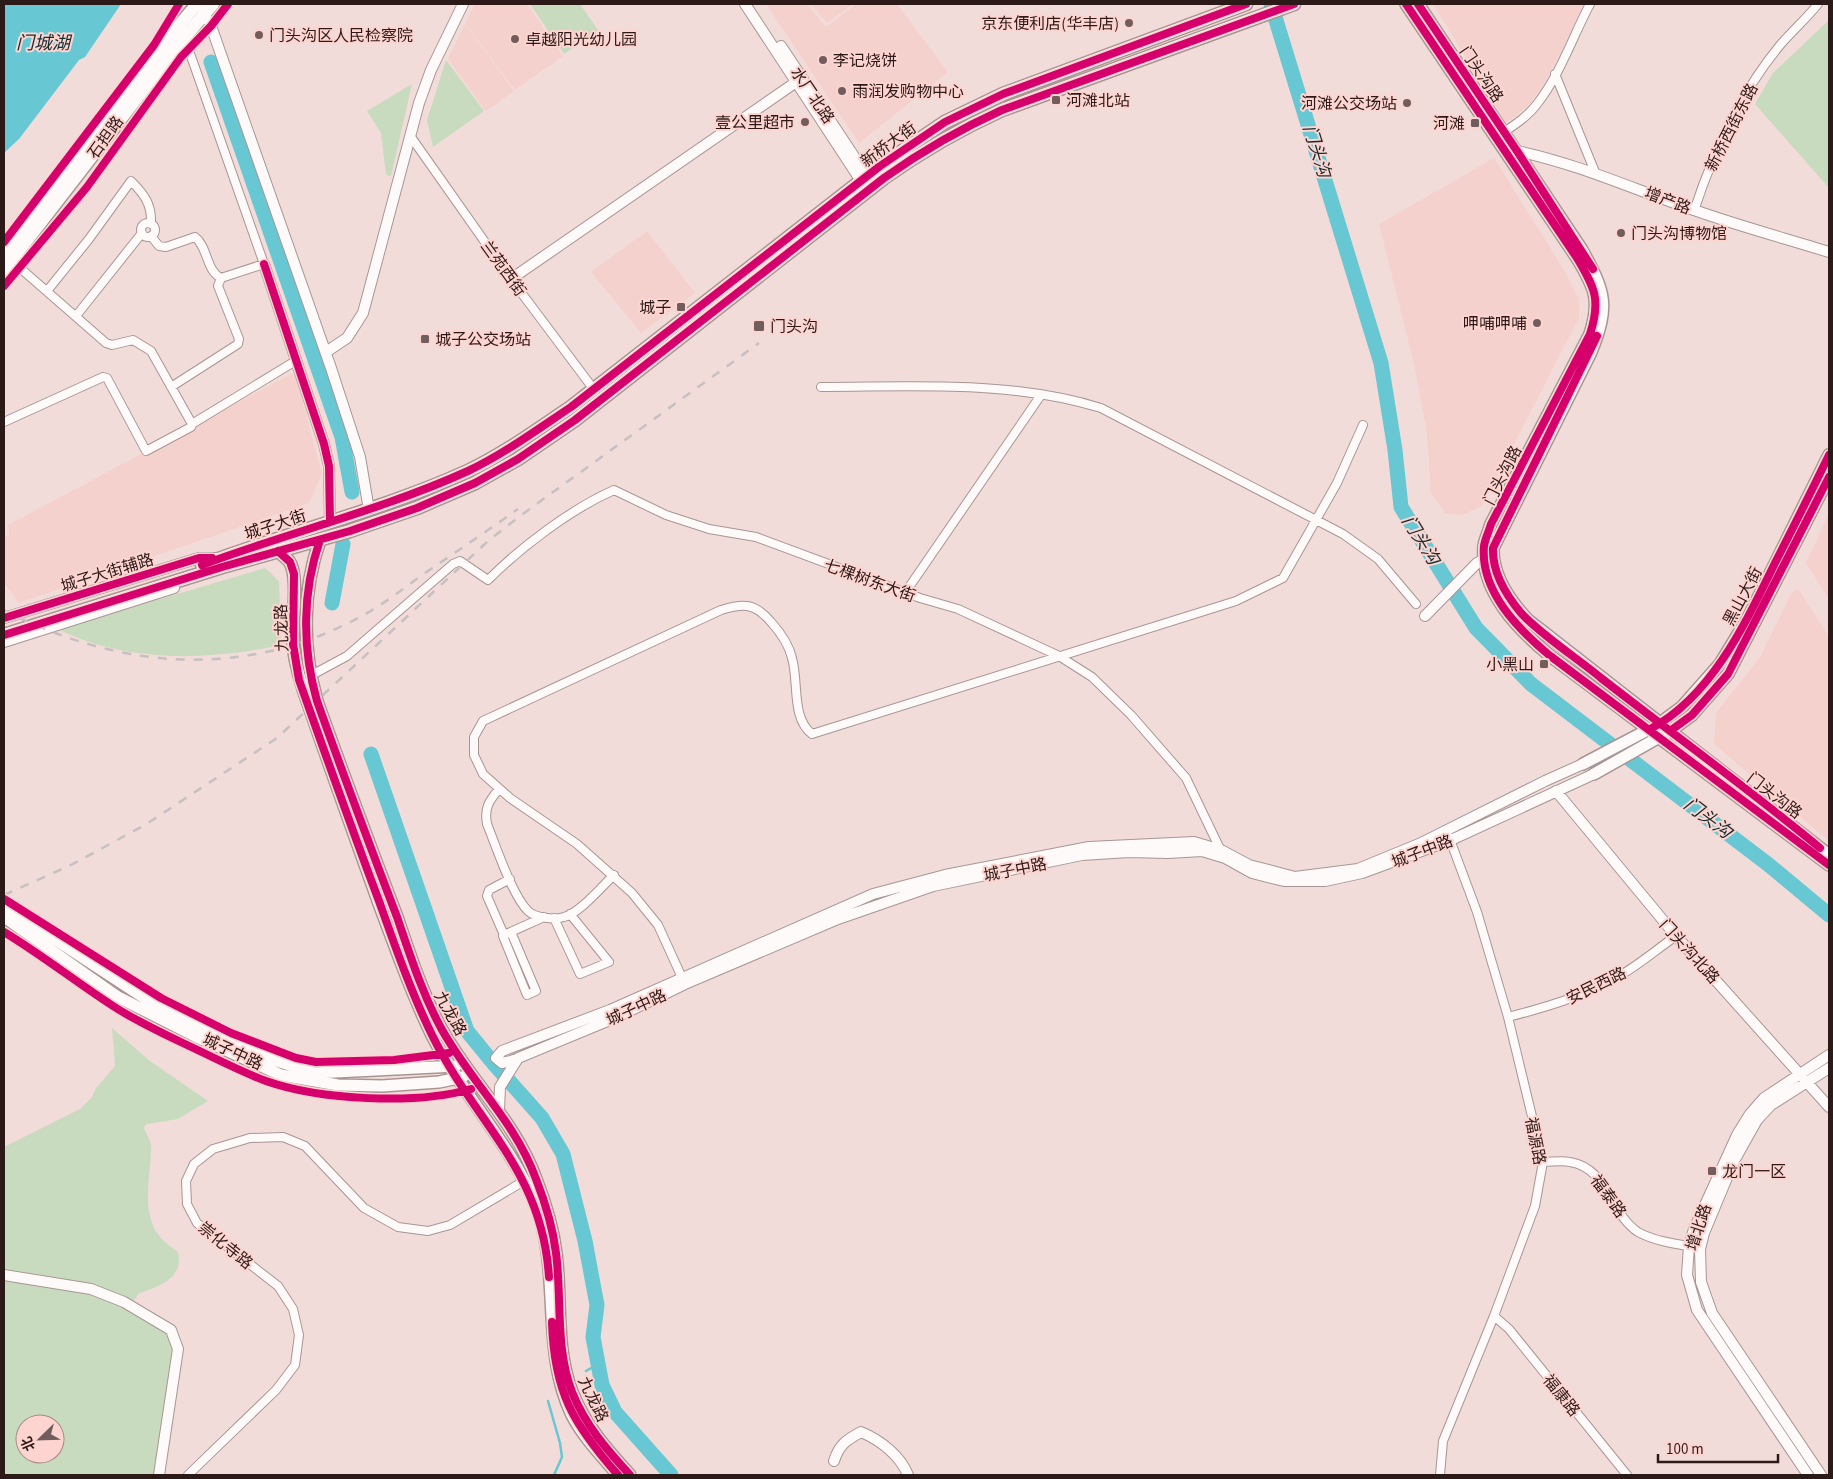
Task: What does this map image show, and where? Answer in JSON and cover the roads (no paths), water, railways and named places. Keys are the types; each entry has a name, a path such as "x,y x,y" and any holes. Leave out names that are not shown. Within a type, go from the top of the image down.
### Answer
{"main road":[{"name":"新桥大街","path":"868,184 968,125 1034,97 1294,4"},
{"name":"门头沟路","path":"1406,4 1582,250 1600,283 1604,305 1601,327 1591,352 1489,557 1497,575 1510,598 1528,620 1655,727 1829,856"},
{"name":"门头沟路","path":"1418,4 1504,132 1513,154"},
{"name":"新桥大街","path":"597,394 868,184 917,139 973,108 1030,84 1238,5"},
{"name":"石担路","path":"6,262 83,155 203,6"},
{"name":"城子大街","path":"4,635 221,563 330,521 412,495 470,470 597,394"},
{"name":"城子大街","path":"4,626 221,563 320,540 417,508 476,482 518,459 575,420 597,394"},
{"name":"黑山大街","path":"1584,764 1655,727 1682,707 1720,664 1748,618 1829,455"},
{"name":"黑山大街","path":"1665,734 1692,715 1728,674 1829,477"},
{"name":"九龙路","path":"320,540 312,567 307,607 306,640 310,676 375,865 426,997 442,1029 472,1074 514,1130 536,1178 556,1252 560,1329 566,1369 572,1391 584,1418 600,1441 630,1475"},
{"name":"九龙路","path":"278,551 290,562 294,574 293,644 299,680 406,975 432,1035 456,1079 497,1135 536,1205 544,1237 549,1270 553,1340 564,1394 583,1433 618,1475"},
{"name":"门头沟路","path":"1665,734 1829,865"},
{"name":"城子中路","path":"1594,774 1665,734"},
{"name":"城子中路","path":"4,906 158,1007 261,1056 315,1073 450,1067 466,1064"},
{"name":"城子中路","path":"4,917 118,997 198,1038 281,1075 338,1085 382,1086 456,1079 472,1074"}],"street":[{"path":"326,352 347,338 363,314 419,103 431,70 463,4"},
{"path":"512,279 799,80 745,4"},
{"name":"水厂北路","path":"753,4 799,80 868,184"},
{"path":"1504,132 1522,120 1538,104 1590,4"},
{"name":"新桥西街东路","path":"1694,211 1705,177 1741,100 1782,43 1818,4"},
{"path":"1238,5 1239,24"},
{"path":"203,6 326,352 360,457 369,510"},
{"path":"181,32 297,360 329,466 330,521"},
{"path":"1555,74 1595,172"},
{"name":"兰苑西街","path":"411,137 597,394"},
{"name":"增产路","path":"1513,154 1595,172 1694,211 1829,252"},
{"path":"47,292 89,239 131,181 145,196 150,207 151,224 155,231 151,236"},
{"path":"76,316 142,233 144,224 151,224"},
{"path":"142,233 145,236 151,236"},
{"path":"151,236 159,246 166,247 195,237 202,243 213,271 221,278"},
{"path":"6,262 47,292 106,343 112,345 132,340 140,343 151,352 192,424"},
{"path":"221,278 264,264"},
{"path":"171,388 238,344 240,339 218,286 221,278"},
{"path":"4,422 103,377 107,378 146,451 191,427 192,424 297,360"},
{"path":"821,387 988,389 1067,398 1101,408 1229,473 1315,521 1344,534 1378,559 1416,604"},
{"path":"905,593 1041,395"},
{"path":"684,981 658,925 614,875 577,844 499,789 483,774 474,755 474,737 483,721 721,610 741,604 761,610 779,632 792,657 799,714 804,728 812,734 1236,601 1266,588 1283,578 1337,483 1363,425"},
{"name":"七棵树东大街","path":"310,676 347,656 453,564 460,561 488,580 505,564 588,502 614,490 666,515 709,530 756,537 905,593 958,609 1060,656 1092,677 1131,715 1186,778 1223,854"},
{"path":"1425,616 1462,579 1489,557"},
{"name":"城子大街辅路","path":"4,618 199,558 221,563"},
{"path":"4,642 211,577 221,563"},
{"name":"城子中路","path":"1449,835 1584,764"},
{"name":"城子中路","path":"684,981 615,1018 518,1058 502,1062 496,1058 502,1051 838,919 933,886 1082,855 1202,851 1223,854 1252,873 1284,881 1325,881 1362,874 1594,774"},
{"path":"499,789 488,802 485,812 487,824 528,924"},
{"name":"门头沟北路","path":"1556,791 1676,936 1829,1107"},
{"name":"福源路","path":"1440,1475 1443,1441 1494,1316 1535,1206 1543,1162 1508,1017 1477,912 1449,835"},
{"path":"518,896 528,911 544,917 554,918 570,914 614,875"},
{"path":"508,934 527,995 536,991 508,934 487,896 489,890 510,879"},
{"path":"554,918 580,974 609,962 570,914"},
{"path":"508,934 544,917"},
{"name":"安民西路","path":"1508,1017 1549,1006 1588,992 1621,975 1676,936"},
{"name":"增北路","path":"1808,1475 1697,1310 1687,1275 1689,1246 1694,1230 1737,1134 1750,1114 1764,1098 1829,1055"},
{"path":"498,1110 500,1087 518,1058"},
{"name":"增北路","path":"1821,1475 1712,1313 1701,1282 1700,1249 1704,1233 1734,1161 1757,1120 1772,1105 1829,1068"},
{"name":"崇化寺路","path":"188,1475 276,1390 295,1365 299,1335 293,1309 278,1286 197,1223 187,1204 186,1181 194,1164 213,1149 250,1138 283,1137 306,1146 364,1208 398,1227 428,1231 450,1225 524,1181"},
{"name":"福泰路","path":"1543,1162 1570,1162 1588,1168 1601,1182 1624,1220 1639,1232 1656,1239 1700,1249"},
{"path":"4,1275 91,1289 124,1302 171,1330 178,1349 160,1475"},
{"name":"福康路","path":"1494,1316 1509,1329 1627,1475"},
{"path":"834,1461 838,1449 846,1440 860,1432 874,1437 895,1455 908,1475"}],"water":[{"name":"门城湖","path":"4,4 121,4 85,57 79,60 19,139 4,153"}],"waterway":[{"name":"门头沟","path":"1271,4 1381,363 1395,450 1401,507 1476,628 1531,684 1769,865 1829,915"},
{"path":"211,62 342,437 352,492"},
{"path":"332,603 343,544"},
{"path":"371,754 467,1031 542,1118 563,1154 585,1241 597,1305 593,1337 602,1385 615,1412 671,1475"},
{"path":"586,1371 598,1364"},
{"path":"548,1401 562,1457 554,1475"}],"railway":[{"path":"4,895 71,865 145,825 277,738 488,541 759,343"},
{"path":"4,610 48,630 92,645 137,655 182,660 227,658 273,650 317,637 362,616 518,509"}],"place":[{"name":"京东便利店(华丰店)","path":"1129,23"},
{"name":"门头沟区人民检察院","path":"259,35"},
{"name":"卓越阳光幼儿园","path":"515,39"},
{"name":"李记烧饼","path":"823,60"},
{"name":"雨润发购物中心","path":"842,91"},
{"name":"河滩北站","path":"1056,100"},
{"name":"河滩公交场站","path":"1407,103"},
{"name":"壹公里超市","path":"805,122"},
{"name":"河滩","path":"1475,123"},
{"name":"门头沟博物馆","path":"1621,233"},
{"name":"城子","path":"681,307"},
{"name":"呷哺呷哺","path":"1537,323"},
{"name":"门头沟","path":"759,326"},
{"name":"城子公交场站","path":"425,339"},
{"name":"小黑山","path":"1544,664"},
{"name":"龙门一区","path":"1712,1171"}]}
